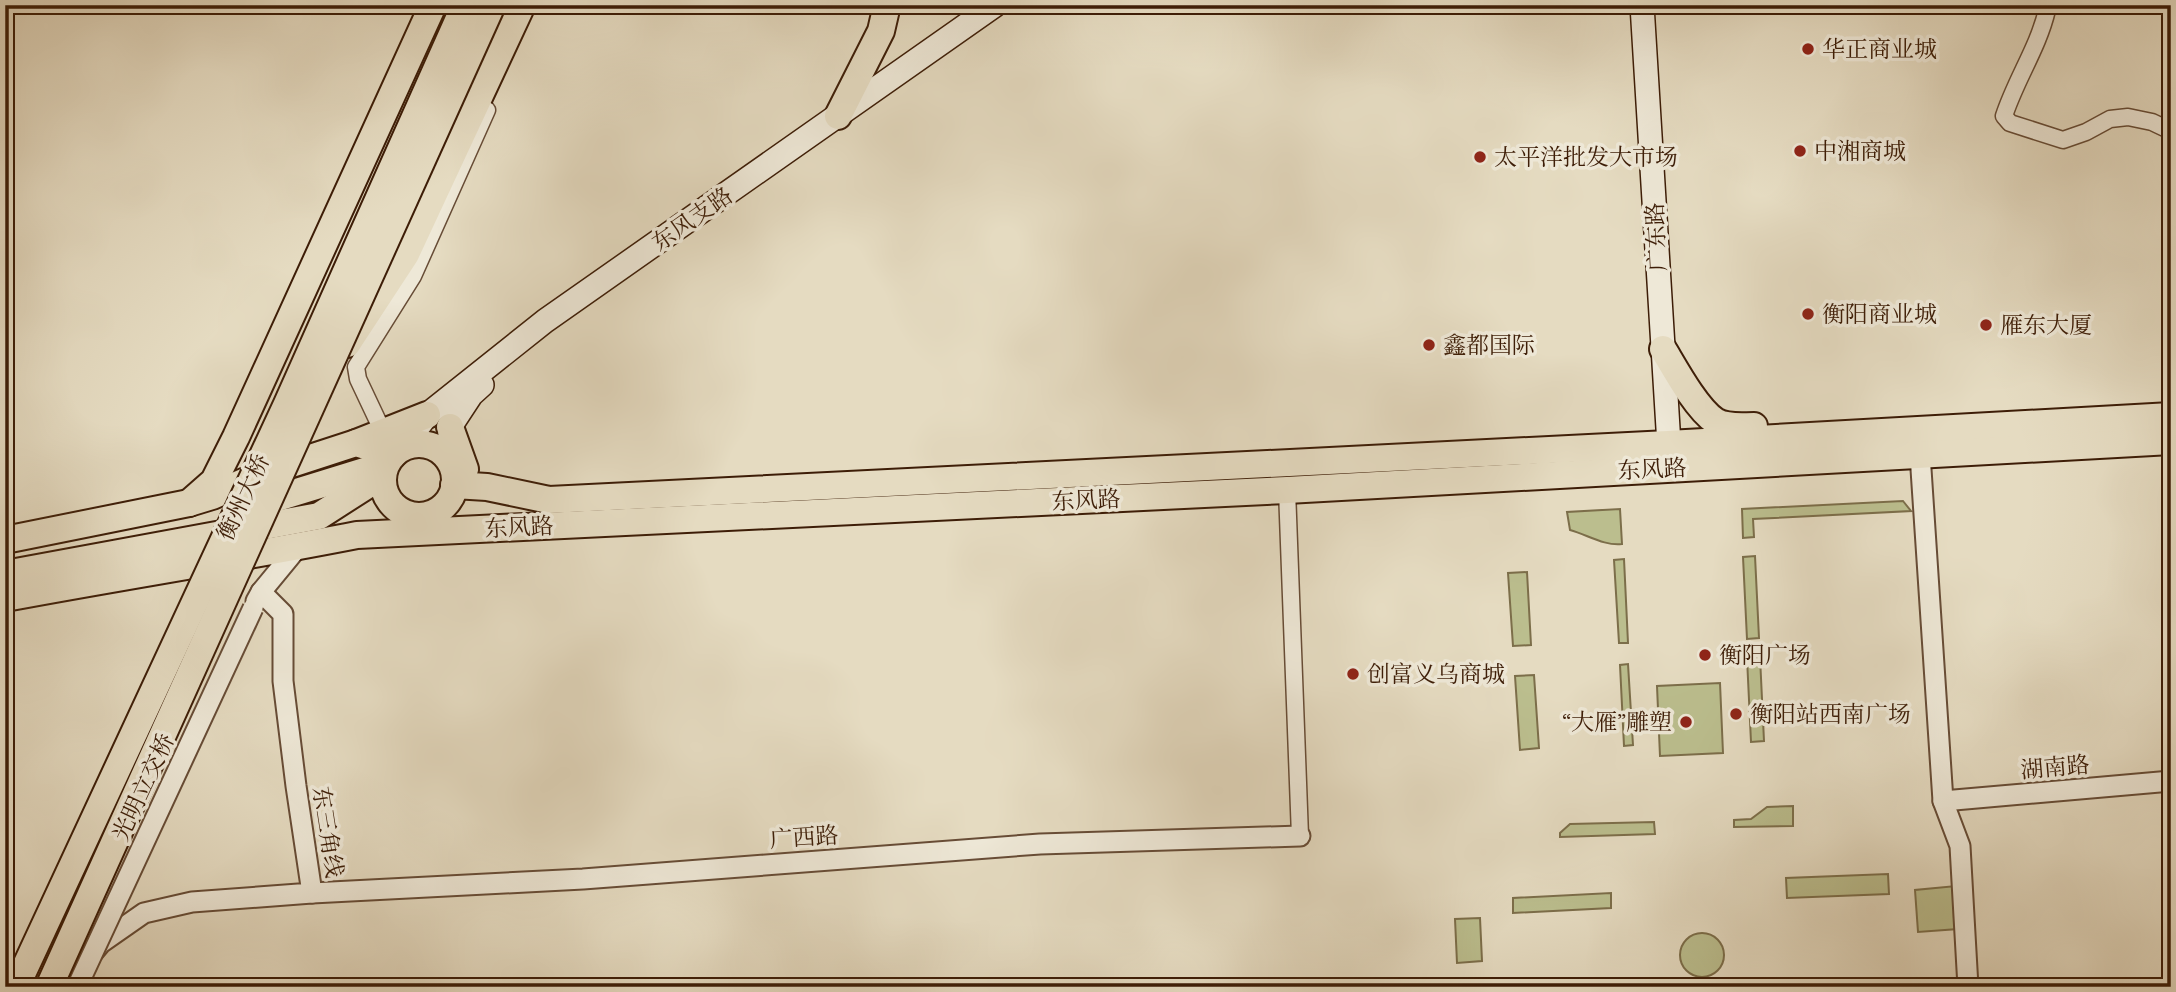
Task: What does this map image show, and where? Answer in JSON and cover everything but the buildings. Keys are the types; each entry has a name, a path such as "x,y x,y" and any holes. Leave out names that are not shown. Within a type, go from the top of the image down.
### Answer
{"highway":[{"path":"189,503 214,481 433,5"},
{"name":"衡州大桥","path":"16,987 281,416 465,5"},
{"name":"衡州大桥","path":"49,987 492,5"},
{"path":"838,116 881,32 887,5"},
{"path":"322,384 407,254 526,6"},
{"path":"1662,349 1688,390 1716,421 1731,426 1824,425 1922,442"},
{"name":"东风路","path":"452,474 487,487 549,500 1669,456 1922,442 2171,416"},
{"path":"5,574 319,516 389,455 439,421 468,475 487,487"},
{"name":"东风路","path":"1922,442 2171,441"},
{"path":"5,540 189,503 264,473 356,443 389,455"},
{"path":"5,557 188,527 389,455 412,444 434,447 444,453 452,474 446,503 430,514 413,515 357,535"},
{"path":"389,455 383,487 387,498 395,507 446,531"},
{"name":"东风路","path":"5,598 357,535 1287,490 1669,456"}],"main road":[{"name":"东风支路","path":"439,421 545,321 995,5"},
{"name":"东风支路","path":"439,421 551,327 1012,5"},
{"name":"广东路","path":"1642,5 1669,456"},
{"path":"439,421 452,474"}],"street":[{"path":"246,415 242,408 243,398 423,5"},
{"path":"2037,5 2047,10 2042,32 2009,101 2004,116 2010,123 2063,140 2110,119 2128,117 2152,122 2171,131"},
{"path":"389,455 358,379 356,367 414,276 522,33 526,6"},
{"path":"1922,442 1943,801 1960,846 1968,987"},
{"path":"1287,490 1300,836"},
{"name":"光明立交桥","path":"77,987 257,600 298,547"},
{"name":"东三角线","path":"64,987 101,943 144,913 192,902 312,892 283,681 282,614 257,600"},
{"name":"湖南路","path":"1943,801 2171,781"},
{"name":"广西路","path":"312,892 583,879 1040,844 1300,836"}],"green space":[{"path":"1903,501 1911,511 1753,519 1754,537 1743,538 1742,509"},
{"path":"1620,509 1622,544 1602,542 1570,530 1567,512"},
{"path":"1755,556 1759,638 1747,639 1743,557"},
{"path":"1624,559 1628,643 1619,643 1614,560"},
{"path":"1527,572 1531,645 1513,646 1508,573"},
{"path":"1760,657 1764,741 1751,742 1747,658"},
{"path":"1628,664 1633,745 1624,746 1620,665"},
{"path":"1534,675 1539,748 1520,750 1515,676"},
{"path":"1720,683 1723,753 1660,756 1657,686"},
{"path":"1793,806 1793,826 1734,827 1734,820 1751,819 1767,807"},
{"path":"1654,822 1655,834 1560,837 1560,833 1570,824"},
{"path":"1888,874 1889,894 1787,898 1786,878"},
{"path":"1956,886 1958,929 1918,932 1915,890"},
{"path":"1611,893 1611,908 1513,913 1513,898"},
{"path":"1480,918 1482,961 1457,963 1455,919"},
{"path":"1702,933 1718,939 1724,955 1718,971 1702,977 1686,971 1680,955 1686,939"}],"place":[{"name":"华正商业城","path":"1808,49"},
{"name":"中湘商城","path":"1800,151"},
{"name":"太平洋批发大市场","path":"1480,157"},
{"name":"衡阳商业城","path":"1808,314"},
{"name":"雁东大厦","path":"1986,325"},
{"name":"鑫都国际","path":"1429,345"},
{"name":"衡阳广场","path":"1705,655"},
{"name":"创富义乌商城","path":"1353,674"},
{"name":"衡阳站西南广场","path":"1736,714"},
{"name":"“大雁”雕塑","path":"1686,722"}]}
